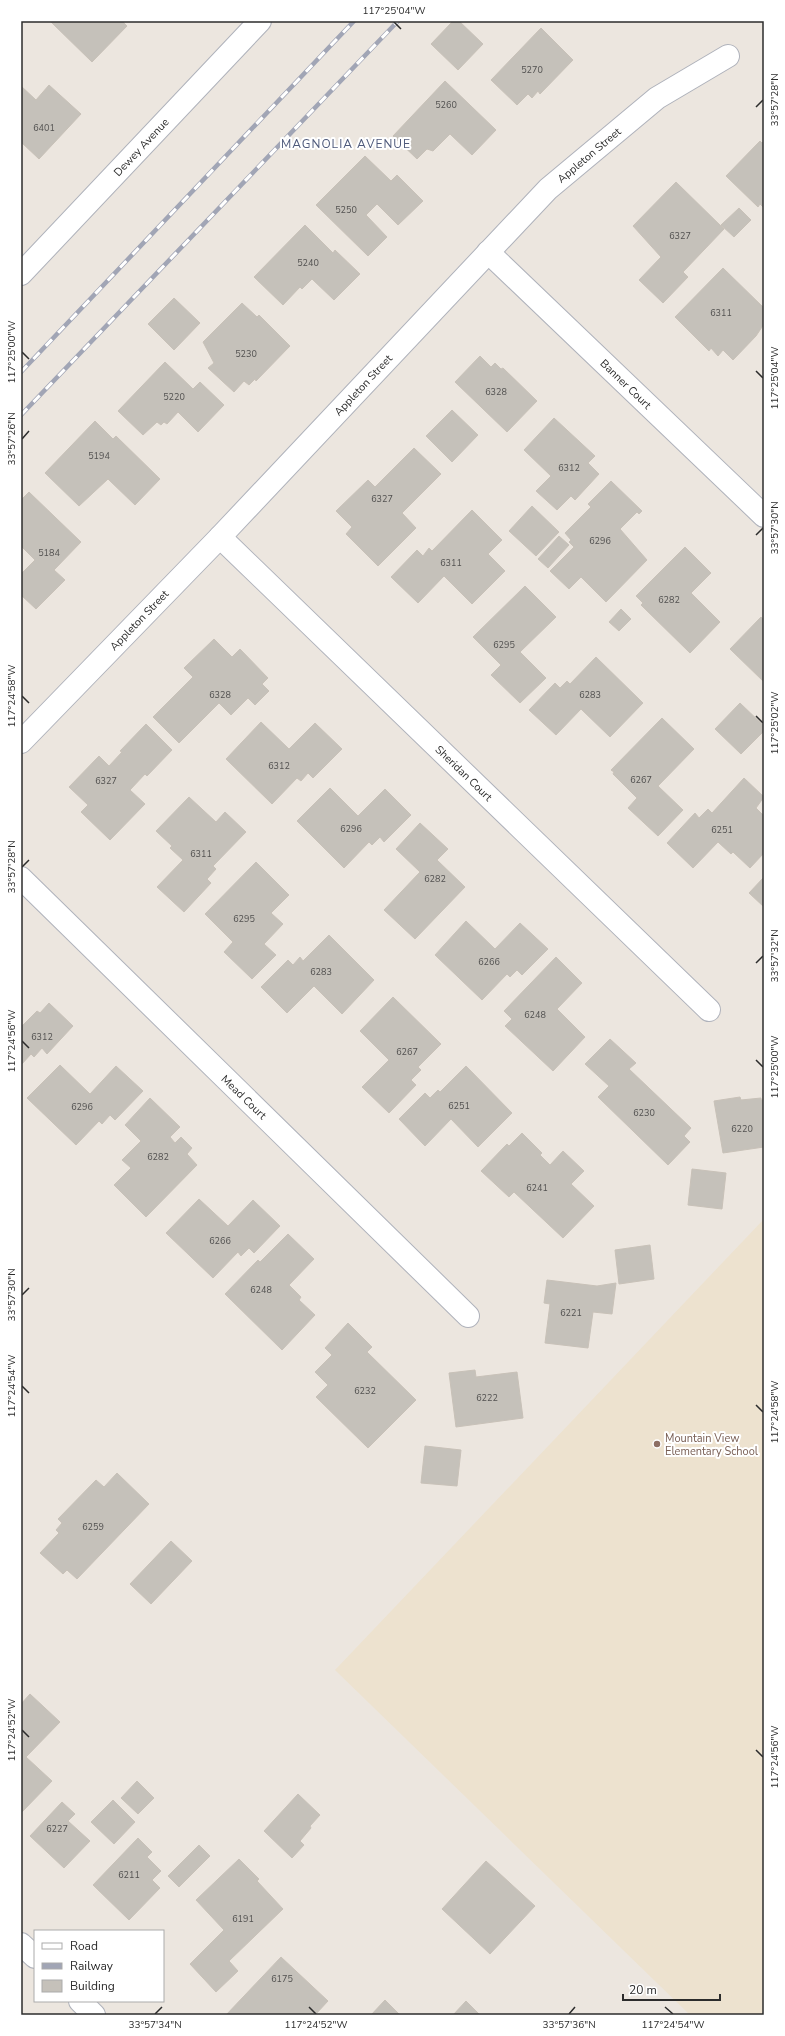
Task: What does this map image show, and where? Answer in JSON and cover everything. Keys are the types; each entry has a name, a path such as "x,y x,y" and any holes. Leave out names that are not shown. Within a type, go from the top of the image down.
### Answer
{"street":[{"name":"Dewey Avenue","path":"21,274 260,21"},
{"name":"Appleton Street","path":"21,742 220,537 548,189 657,98 728,56"},
{"name":"Banner Court","path":"488,252 764,516"},
{"name":"Sheridan Court","path":"220,537 709,1010"},
{"name":"Mead Court","path":"21,878 468,1316"},
{"path":"21,1944 34,1956"},
{"path":"81,2002 94,2015"}],"shaded area":[{"name":"Mountain View Elementary School","path":"764,1219 764,2015 690,2015 335,1670"}],"building":[{"path":"50,21 122,21 127,26 92,62"},
{"path":"453,21 459,21 483,44 458,70 431,44"},
{"path":"541,28 573,60 540,94 538,91 532,98 528,94 517,105 491,80"},
{"path":"445,81 496,130 472,155 450,134 433,151 427,149 417,159 393,136"},
{"path":"49,85 81,114 39,159 21,142 21,86 36,100"},
{"path":"760,141 762,143 764,141 764,208 760,204 758,207 726,176"},
{"path":"365,156 391,181 397,175 423,201 398,225 377,204 366,215 387,237 368,256 316,205"},
{"path":"676,182 724,229 683,272 688,277 663,303 639,280 661,257 633,226"},
{"path":"739,208 751,220 734,237 721,225"},
{"path":"305,225 333,253 335,250 360,274 334,300 312,279 302,289 300,287 283,305 254,277"},
{"path":"723,268 764,308 764,324 756,336 733,360 723,350 718,356 711,348 709,351 675,317"},
{"path":"174,298 200,323 174,350 148,324"},
{"path":"242,303 257,317 259,315 290,346 256,381 255,379 249,385 244,381 234,392 208,368 214,363 203,342"},
{"path":"480,356 491,367 495,363 501,369 503,368 537,401 507,432 455,382"},
{"path":"165,362 193,389 200,382 224,405 198,432 178,412 167,424 164,422 161,425 157,422 143,435 118,411"},
{"path":"452,410 478,435 452,462 426,436"},
{"path":"554,418 595,456 588,463 599,474 575,500 571,496 557,510 536,491 551,476 524,450"},
{"path":"95,421 113,439 116,436 160,479 135,505 108,479 79,506 45,473"},
{"path":"414,448 441,474 402,513 416,528 378,566 346,534 352,527 336,511 368,480 375,487"},
{"path":"611,481 642,511 639,514 637,512 620,529 647,560 606,602 581,577 569,589 550,571 574,547 569,542 571,540 565,533 591,507 588,504"},
{"path":"29,492 81,542 54,570 65,580 36,609 21,595 21,574 35,560 21,546 21,500"},
{"path":"532,506 559,532 536,556 509,531"},
{"path":"472,510 502,540 488,554 505,571 472,604 444,576 418,603 391,577 417,550 423,556 429,548 432,551"},
{"path":"559,536 569,545 548,568 538,559"},
{"path":"685,547 711,573 691,593 720,622 690,653 641,605 643,603 636,596"},
{"path":"525,586 556,617 520,652 546,678 520,703 491,675 501,665 473,637"},
{"path":"621,609 631,619 619,631 609,622"},
{"path":"761,617 764,620 764,682 730,649"},
{"path":"214,639 232,657 240,649 268,678 262,684 269,691 255,705 248,698 231,715 219,703 179,743 153,717 193,677 184,668"},
{"path":"596,657 643,703 610,737 581,709 556,735 529,710 555,683 560,688 567,681 570,684"},
{"path":"740,703 764,726 764,731 741,754 715,729"},
{"path":"662,718 694,749 658,786 683,810 658,836 628,808 637,798 613,774 614,772 611,770"},
{"path":"261,722 289,749 315,723 342,749 313,778 308,773 301,781 297,778 272,804 226,759"},
{"path":"146,724 172,750 147,776 145,774 130,790 145,804 110,840 81,812 88,805 69,787 99,756 109,766 122,752 120,751"},
{"path":"744,778 764,797 756,808 764,816 764,853 750,868 733,852 731,854 718,842 693,868 667,843 695,813 699,818 708,809 712,813"},
{"path":"330,788 358,816 385,789 411,815 384,842 380,837 372,845 369,842 344,868 297,821"},
{"path":"189,797 216,822 225,812 246,832 213,866 216,869 207,879 211,883 184,912 157,887 183,860 170,848 172,846 156,831"},
{"path":"420,823 448,849 437,860 465,887 415,939 384,910 420,872 396,849"},
{"path":"256,862 289,895 271,913 283,924 264,944 276,955 252,979 224,952 233,942 205,914"},
{"path":"764,877 764,907 749,893"},
{"path":"466,921 495,949 520,923 548,949 522,975 517,970 510,977 507,974 482,1000 435,955"},
{"path":"329,935 374,980 342,1014 314,986 287,1013 261,987 288,960 293,965 300,957 303,961"},
{"path":"556,957 582,983 557,1009 585,1037 553,1071 505,1026 512,1019 504,1011"},
{"path":"393,997 441,1044 418,1067 421,1070 411,1080 416,1085 389,1113 362,1087 389,1060 360,1031"},
{"path":"49,1003 73,1026 47,1054 42,1048 34,1057 31,1054 21,1065 21,1027 37,1011 40,1013"},
{"path":"610,1039 636,1063 629,1069 691,1128 684,1136 690,1142 668,1165 598,1097 609,1086 585,1064"},
{"path":"60,1065 90,1094 116,1066 143,1091 115,1120 110,1115 102,1124 99,1121 76,1145 27,1098"},
{"path":"466,1066 512,1113 478,1147 451,1119 425,1146 399,1119 425,1093 430,1098 438,1090 440,1092"},
{"path":"740,1097 741,1100 761,1098 761,1100 764,1100 764,1147 723,1153 714,1101"},
{"path":"150,1098 180,1127 170,1137 175,1143 181,1137 192,1148 187,1154 197,1165 146,1217 114,1185 131,1168 122,1160 141,1141 125,1125"},
{"path":"522,1133 542,1153 540,1155 550,1165 563,1151 584,1171 571,1184 594,1206 563,1238 514,1192 509,1197 481,1171 507,1144 509,1146"},
{"path":"692,1169 726,1173 722,1209 688,1205"},
{"path":"199,1199 228,1226 253,1200 280,1226 254,1253 249,1248 241,1256 238,1252 213,1278 166,1233"},
{"path":"288,1234 314,1259 289,1285 301,1297 299,1300 315,1315 282,1350 225,1294 258,1260 260,1262"},
{"path":"650,1245 654,1279 619,1284 615,1250"},
{"path":"547,1280 597,1286 616,1283 612,1314 593,1312 588,1348 545,1343 550,1304 544,1303"},
{"path":"348,1323 372,1347 367,1352 416,1400 368,1448 316,1397 328,1385 315,1372 332,1355 325,1348"},
{"path":"475,1370 476,1377 517,1372 523,1418 456,1427 449,1373"},
{"path":"425,1446 461,1450 457,1486 421,1483"},
{"path":"117,1473 149,1504 77,1579 67,1570 63,1574 40,1553 59,1533 56,1530 62,1523 58,1519 96,1480 104,1487"},
{"path":"171,1541 192,1561 151,1604 130,1584"},
{"path":"30,1694 60,1722 26,1757 52,1781 21,1813 21,1704"},
{"path":"137,1781 154,1798 138,1814 121,1798"},
{"path":"298,1794 320,1815 310,1826 311,1828 300,1841 304,1845 292,1858 264,1831"},
{"path":"113,1800 135,1822 114,1844 91,1822"},
{"path":"62,1802 75,1814 68,1821 90,1841 64,1868 30,1836"},
{"path":"138,1838 152,1852 147,1857 161,1871 152,1880 160,1888 129,1920 93,1885"},
{"path":"199,1845 210,1856 179,1887 168,1876"},
{"path":"239,1859 259,1879 257,1881 283,1909 229,1961 238,1971 216,1992 190,1964 224,1930 196,1900"},
{"path":"486,1861 535,1906 490,1954 442,1909"},
{"path":"281,1957 328,2001 315,2015 226,2015"},
{"path":"385,2000 400,2015 371,2015"},
{"path":"466,2001 480,2015 453,2015"}],"railway":[{"path":"21,372 354,21"},
{"path":"21,415 398,21"}],"place":[{"name":"Mountain View Elementary School","path":"657,1444"}],"district":[{"name":"MAGNOLIA AVENUE","path":"346,144"}]}
